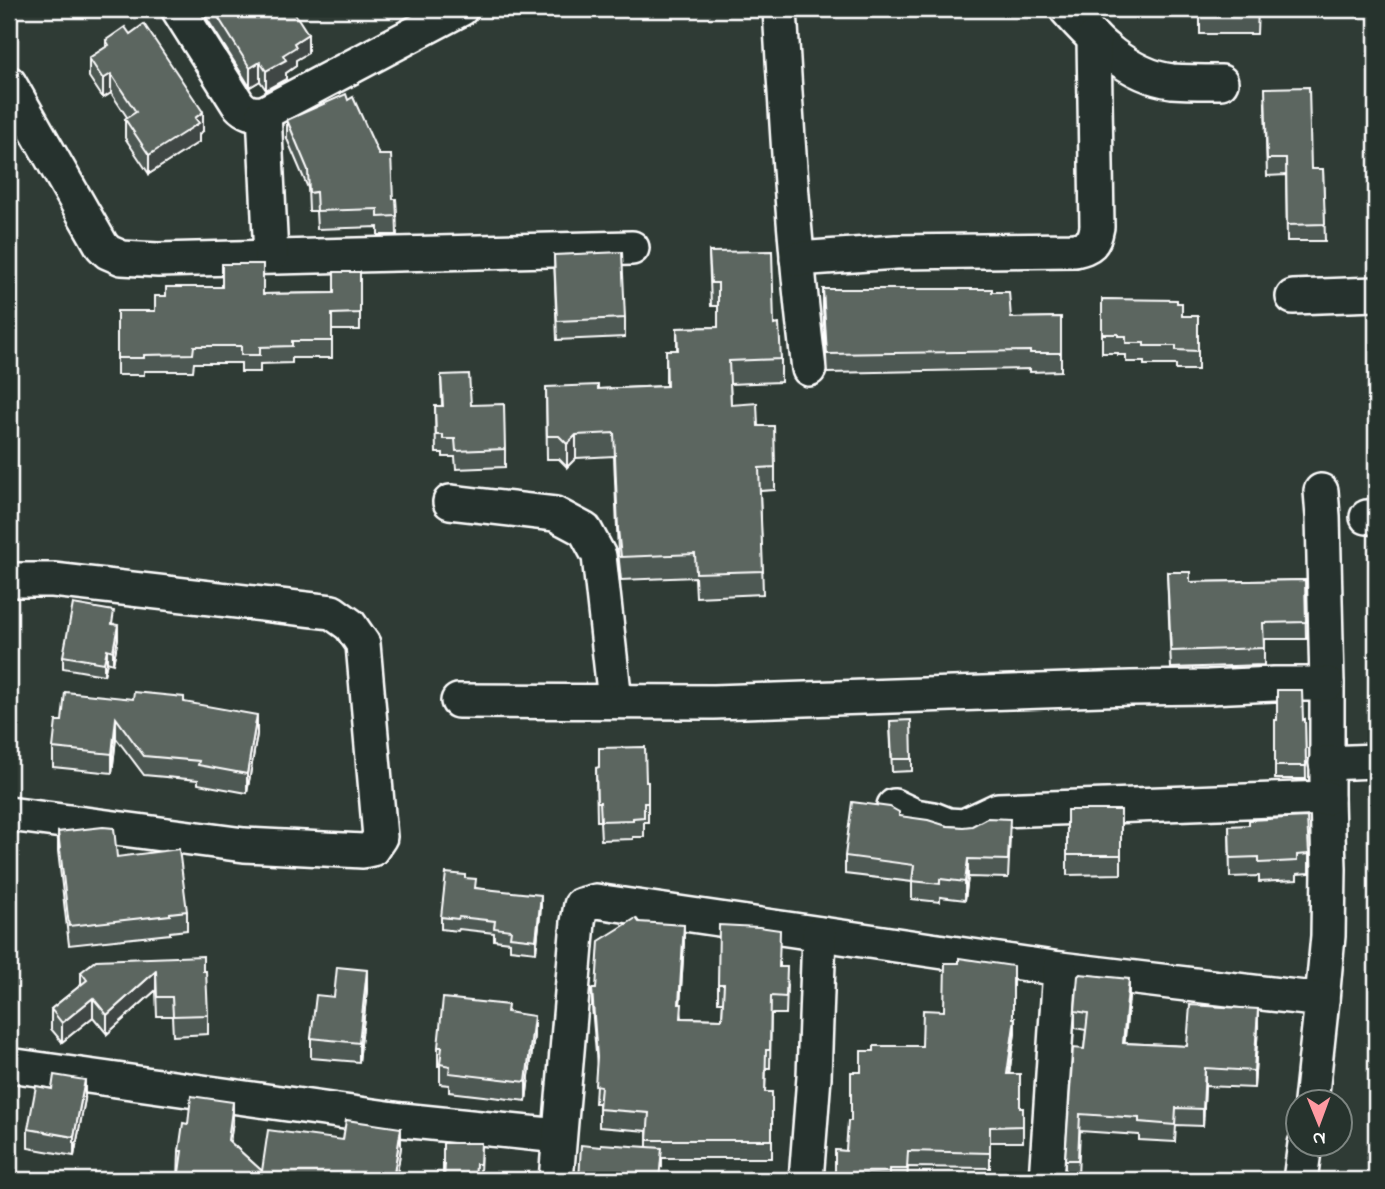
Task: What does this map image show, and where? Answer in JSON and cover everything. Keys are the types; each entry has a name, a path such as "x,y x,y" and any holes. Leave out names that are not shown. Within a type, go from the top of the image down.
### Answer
{"street":[{"path":"178,9 238,104 252,114 264,113 461,9"},
{"path":"780,9 792,210 809,369"},
{"path":"1066,9 1094,38 1123,62 1148,75 1171,80 1221,82"},
{"path":"797,259 896,252 1075,250 1088,246 1095,239 1097,227 1094,38"},
{"path":"9,83 97,238 108,252 122,258 201,260 632,248"},
{"path":"264,113 271,256"},
{"path":"1293,297 1376,294"},
{"path":"1312,1088 1328,936 1329,896 1321,491"},
{"path":"450,502 555,514 585,530 599,556 615,701"},
{"path":"9,580 53,580 332,612 350,625 363,644 380,837 372,849 363,851 281,848 9,814"},
{"path":"458,701 714,702 1326,684"},
{"path":"1326,763 1376,761"},
{"path":"894,806 915,816 948,825 964,826 998,810 1327,798"},
{"path":"556,1180 581,905 596,901 1060,969 1322,1000"},
{"path":"806,1180 814,1077 819,934"},
{"path":"1046,1180 1060,969"},
{"path":"9,1065 402,1120 559,1136"},
{"path":"1300,1180 1303,1158"}],"building":[{"path":"213,9 292,9 308,34 294,43 296,47 283,55 286,60 266,71 260,62 250,68"},
{"path":"1200,9 1257,9 1257,15 1200,14"},
{"path":"144,24 203,112 195,118 199,123 149,155 125,119 136,112 111,74 103,79 89,58 109,45 106,40 125,27 130,34"},
{"path":"1309,87 1311,169 1323,169 1325,224 1287,225 1286,159 1267,159 1265,88"},
{"path":"346,94 348,100 353,97 379,155 391,155 393,199 396,199 397,216 378,217 378,209 317,211 316,192 309,193 308,170 287,120"},
{"path":"772,251 774,325 779,324 781,359 729,361 731,405 757,403 758,426 774,426 775,467 759,468 763,571 696,573 695,554 621,557 614,433 576,435 567,444 559,436 547,436 546,387 598,385 598,389 667,386 666,350 678,350 677,328 718,327 718,283 711,283 709,252"},
{"path":"622,252 625,318 557,321 554,255"},
{"path":"222,264 263,264 263,294 334,293 334,272 360,272 360,313 332,314 332,341 292,341 292,346 260,347 260,355 241,355 241,346 194,346 193,354 117,358 117,311 155,311 155,296 166,296 166,287 222,287"},
{"path":"823,289 992,289 992,292 1009,292 1011,318 1061,317 1061,353 1030,351 827,354"},
{"path":"1102,299 1177,300 1177,303 1182,303 1182,316 1198,316 1198,351 1176,350 1176,346 1126,343 1126,336 1102,334"},
{"path":"469,374 471,405 504,404 505,449 456,451 455,439 443,439 443,435 436,435 435,406 443,406 441,375"},
{"path":"1167,572 1190,572 1190,582 1305,580 1306,622 1263,623 1264,648 1171,651"},
{"path":"73,604 114,611 112,624 118,625 113,651 107,649 104,663 63,656"},
{"path":"1277,690 1302,690 1306,766 1275,766"},
{"path":"65,692 133,699 134,692 184,697 184,702 257,715 247,774 198,765 199,761 144,756 116,718 112,754 53,748 56,721 62,721"},
{"path":"911,720 912,759 892,759 890,721"},
{"path":"645,747 648,803 644,803 644,817 601,821 600,802 597,802 596,768 599,767 599,748"},
{"path":"852,802 890,807 899,812 899,816 947,826 972,826 987,818 1010,819 1008,860 968,859 965,882 940,879 940,884 912,881 914,865 845,856"},
{"path":"1067,810 1121,810 1121,855 1067,855"},
{"path":"1307,817 1309,854 1297,855 1297,861 1259,863 1259,857 1230,858 1229,826 1249,825 1249,820"},
{"path":"114,828 117,857 179,849 187,911 69,926 58,832"},
{"path":"446,873 476,879 475,888 541,895 536,940 510,937 511,930 494,928 495,921 441,917"},
{"path":"636,918 639,922 684,925 679,1004 682,1004 681,1018 722,1019 724,984 718,984 719,925 780,930 779,967 787,967 786,997 771,996 770,1050 766,1050 765,1092 772,1092 772,1140 647,1140 649,1113 599,1109 601,1086 595,1085 597,1057 592,989 596,989 599,941"},
{"path":"203,956 208,1015 173,1016 172,997 157,997 156,971 107,1015 93,998 62,1023 51,1009 87,980 81,972 96,960"},
{"path":"959,958 1013,966 1015,1018 1007,1074 1020,1074 1023,1126 990,1127 990,1153 908,1151 907,1169 890,1169 890,1175 835,1173 835,1150 846,1151 848,1121 851,1121 851,1072 861,1072 861,1051 874,1051 874,1046 922,1046 923,1010 944,1011 945,963 959,963"},
{"path":"337,967 367,970 359,1043 311,1038 316,995 334,997"},
{"path":"1080,974 1129,979 1123,1043 1187,1046 1190,1005 1258,1009 1254,1071 1205,1068 1203,1109 1176,1108 1175,1125 1139,1122 1139,1118 1080,1114 1078,1160 1065,1160 1073,1048 1084,1049 1088,1013 1075,1011"},
{"path":"443,998 508,1005 507,1012 534,1016 526,1082 449,1073 450,1066 440,1064 442,1047 438,1047"},
{"path":"54,1075 85,1080 74,1137 28,1129 36,1086 52,1089"},
{"path":"191,1096 233,1102 228,1140 262,1171 268,1130 343,1140 346,1120 401,1128 393,1180 178,1180 183,1123 188,1124"},
{"path":"443,1143 481,1143 480,1164 476,1164 475,1180 444,1180"},
{"path":"601,1144 662,1148 659,1180 579,1180 581,1145 601,1147"},
{"path":"102,1174 138,1180 101,1180"},
{"path":"1107,1177 1163,1178 1163,1180 1107,1180"}]}
